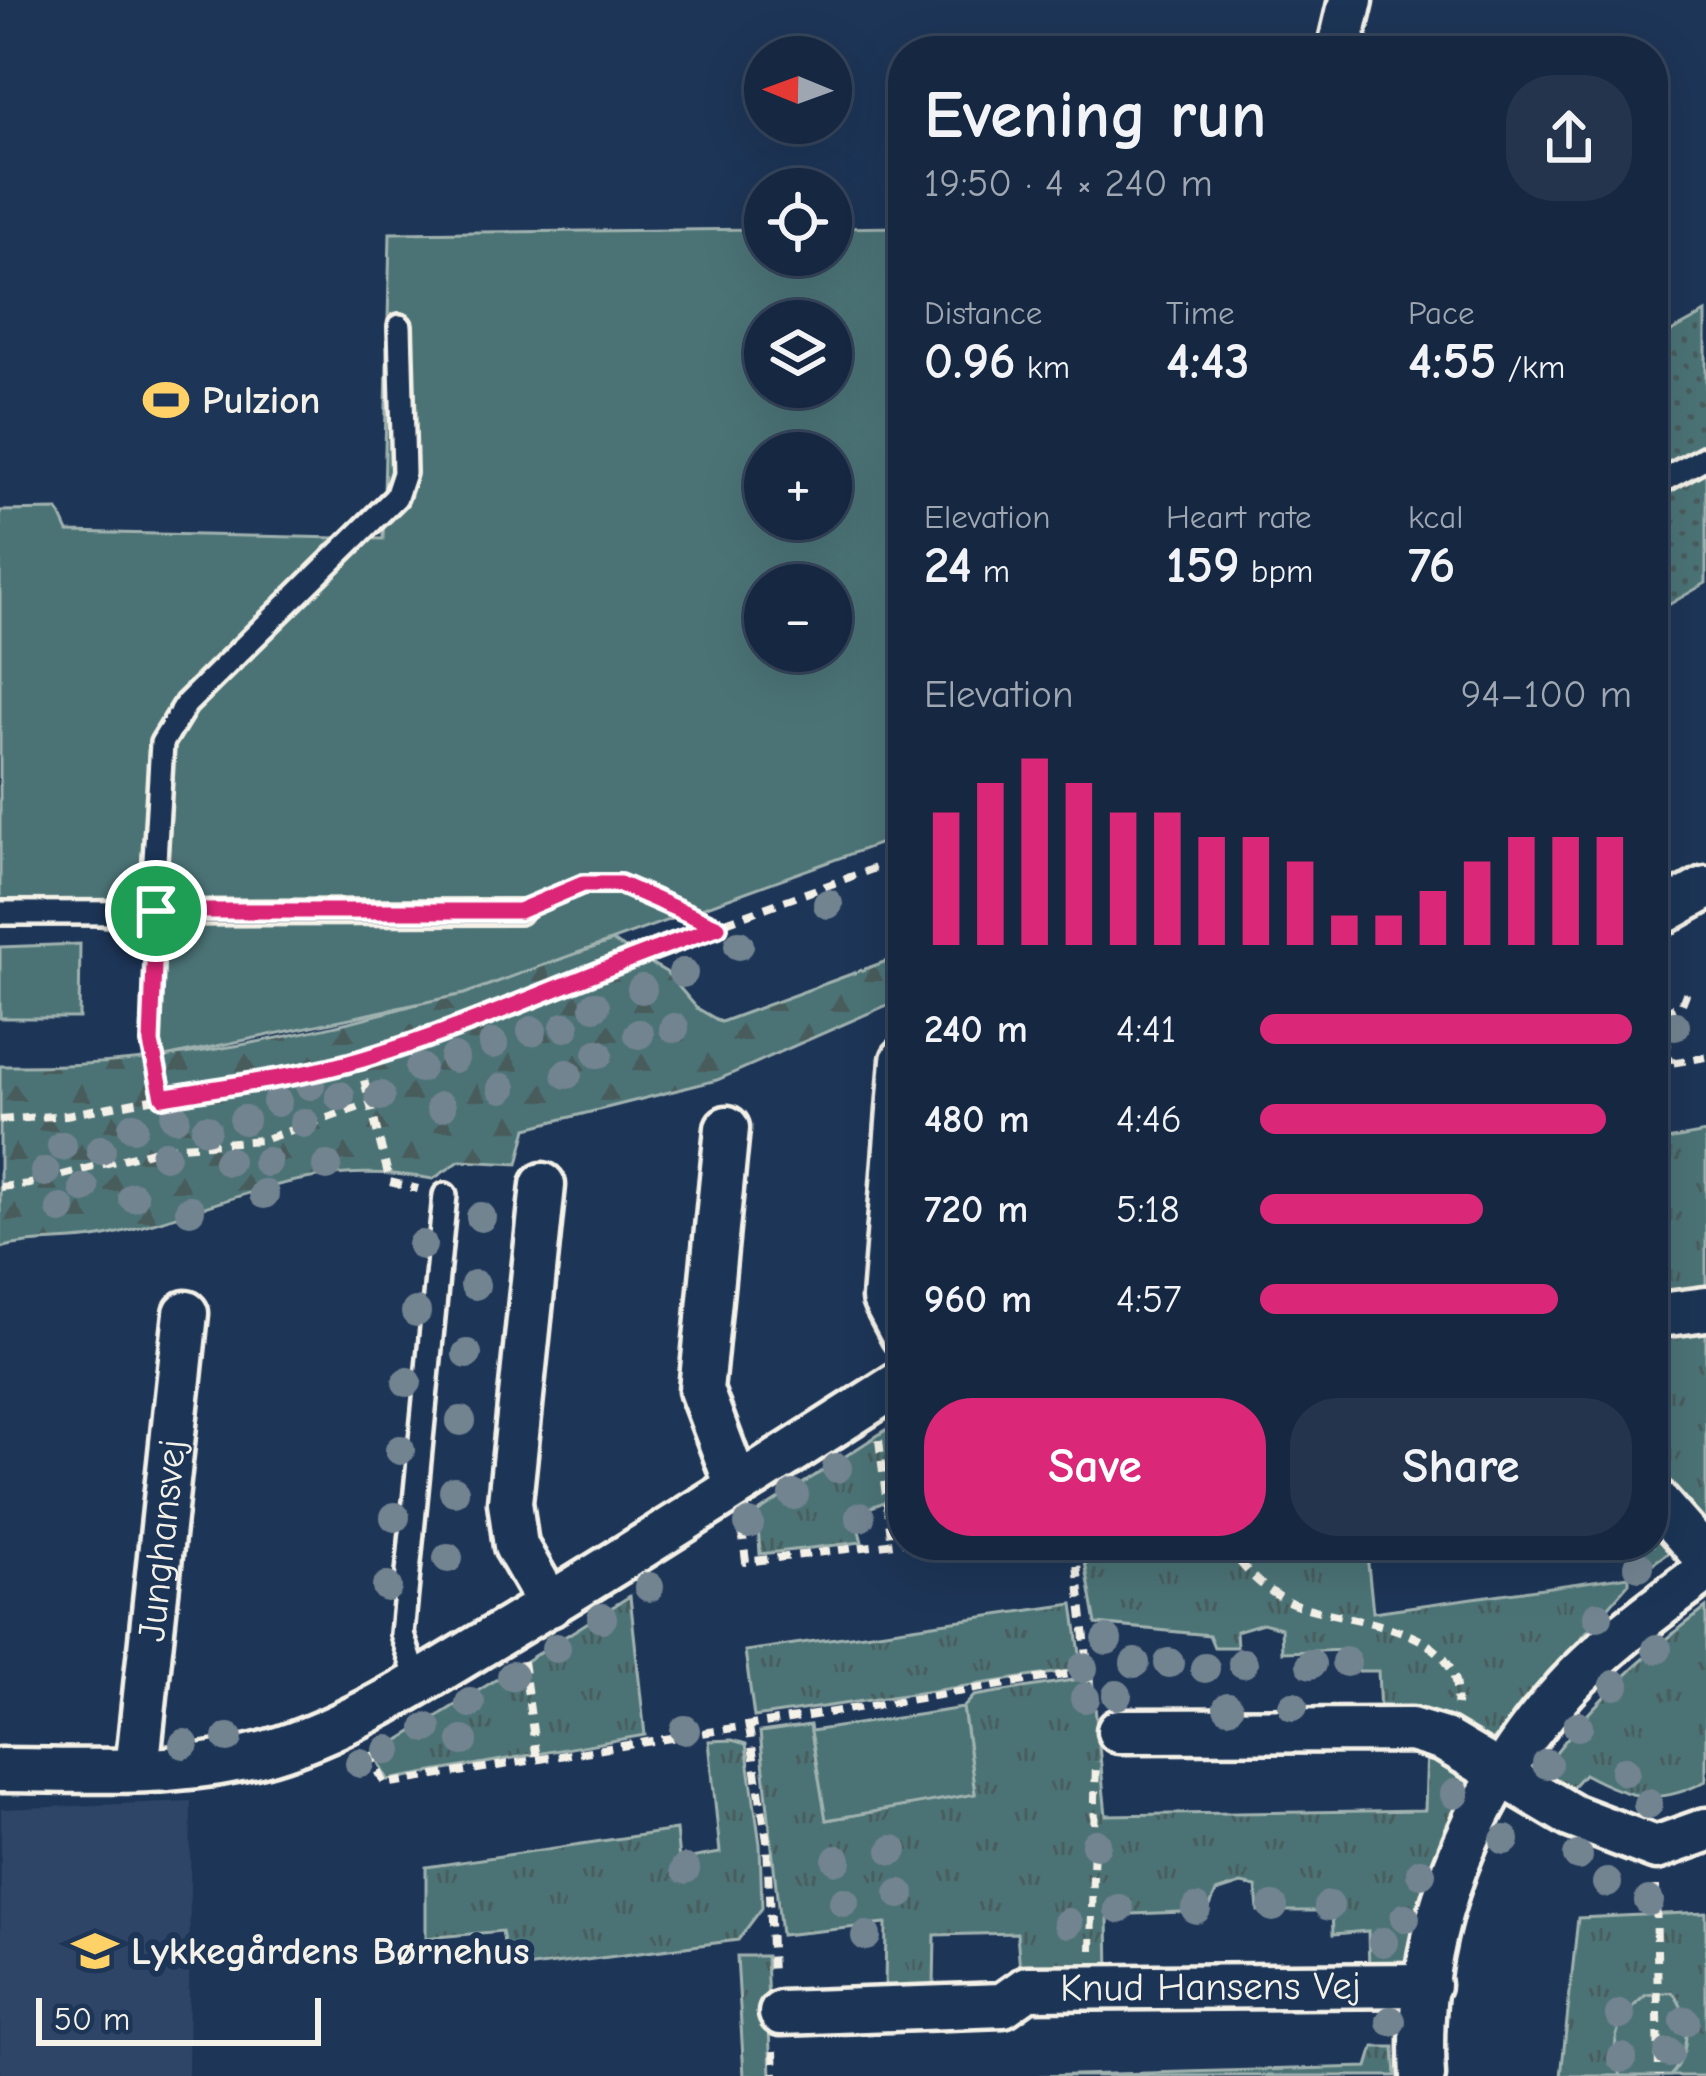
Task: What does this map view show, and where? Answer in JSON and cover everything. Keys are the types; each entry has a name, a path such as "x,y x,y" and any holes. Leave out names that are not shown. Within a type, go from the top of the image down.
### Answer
{"street":[{"path":"1343,36 1351,0"},
{"path":"1668,909 1706,887"},
{"path":"727,1128 701,1390 737,1486"},
{"path":"534,1614 510,1502 543,1185"},
{"path":"888,1249 884,1299 888,1307"},
{"path":"1668,1314 1706,1309"},
{"name":"Junghansvej","path":"137,1770 186,1313"},
{"path":"0,1770 137,1770 220,1763 280,1749 352,1720 534,1614 888,1392"},
{"path":"1668,1515 1706,1558"},
{"path":"1423,2076 1428,1985 1441,1904 1465,1838 1499,1775 1566,1688 1706,1571"},
{"path":"1103,1732 1411,1730 1444,1740 1573,1816 1656,1849 1706,1830"},
{"name":"Knud Hansens Vej","path":"776,2016 1003,2005 1027,1988 1428,1985"}],"lane":[{"path":"147,911 154,877 162,743 186,704 396,497 404,473 400,326"},
{"path":"1668,479 1706,458"},
{"path":"0,913 519,911"},
{"path":"418,1683 402,1634 445,1195"}],"path":[{"path":"0,1120 66,1115 359,1060 499,1013 626,958 888,864"},
{"path":"519,911 583,884 620,884 718,927"},
{"path":"147,911 151,1043 163,1097"},
{"path":"1668,1010 1682,1004 1687,991"},
{"path":"1668,1048 1670,1063 1706,1057"},
{"path":"359,1060 391,1182 445,1195"},
{"path":"0,1187 31,1184 166,1148 262,1140 369,1104"},
{"path":"862,1408 878,1436 888,1513"},
{"path":"737,1486 746,1562 888,1544"},
{"path":"1077,1560 1088,1671 1103,1732 1085,1988"},
{"path":"1238,1560 1282,1599 1393,1628 1418,1638 1442,1659 1457,1697 1444,1740"},
{"path":"534,1614 537,1760"},
{"path":"352,1720 385,1784 1088,1671"},
{"path":"748,1727 767,1841 775,2076"},
{"path":"1656,1849 1659,2076"}],"shaded area":[{"name":"Lykkegårdens Børnehus","path":"191,1801 188,2076 0,2076 1,1809"}],"green space":[{"path":"888,227 888,840 464,994 146,1061 149,934 0,912 0,511 58,510 68,532 383,539 390,233 744,229 744,276 852,276 852,228"},
{"path":"1706,313 1706,583 1668,605 1668,334"},
{"path":"612,941 666,972 697,1008 721,1022 888,961 888,1005 717,1080 527,1128 518,1164 460,1161 433,1179 345,1174 306,1179 110,1235 0,1248 0,1066 156,1058 234,1046 388,1012"},
{"path":"80,944 79,1018 0,1018 0,947"},
{"path":"1706,1133 1706,1526 1668,1553 1668,1140"},
{"path":"888,1429 888,1501 866,1509 858,1527 862,1542 760,1554 757,1513"},
{"path":"1085,1560 1368,1560 1373,1612 1629,1576 1629,1583 1486,1748 1380,1715 1378,1671 1351,1671 1351,1650 1282,1652 1281,1628 1263,1623 1236,1631 1237,1647 1214,1647 1209,1635 1096,1624"},
{"path":"1637,1560 1658,1560 1638,1574"},
{"path":"630,1596 645,1735 388,1780 375,1755"},
{"path":"1073,1604 1081,1661 1068,1671 754,1717 745,1651"},
{"path":"1706,1608 1706,1781 1674,1794 1645,1796 1584,1774 1564,1796 1535,1780 1614,1687"},
{"path":"1092,1677 1106,1815 1425,1810 1427,1745 1473,1773 1420,1904 1402,1974 1369,1973 1368,1931 1333,1934 1332,1911 1258,1911 1256,1887 1241,1884 1216,1892 1208,1911 1108,1915 1109,1979 1021,1984 1017,1933 935,1935 934,1988 885,1991 886,1924 781,1935 760,1732 810,1725 827,1820 975,1793 963,1708 974,1696"},
{"path":"963,1708 975,1794 826,1820 811,1731"},
{"path":"709,1741 746,1744 760,1844 762,1908 738,1940 509,1970 502,1931 426,1938 426,1867 676,1830 679,1860 720,1853"},
{"path":"1706,1912 1706,2076 1561,2076 1578,1918"},
{"path":"737,1956 766,1956 771,2076 744,2076"},
{"path":"1672,1992 1683,2011 1686,2034 1677,2067 1670,2076 1621,2076 1615,2052 1622,2022 1646,1995"},
{"path":"1374,2047 1394,2047 1396,2076 1039,2076 1368,2067"}],"place":[{"name":"Pulzion","path":"166,400"},
{"name":"Lykkegårdens Børnehus","path":"95,1951"}],"route":[{"path":"583,884 620,884 668,901 718,927 626,958 499,1013 359,1060 163,1097 151,1043 156,911 519,911 583,884"}]}
